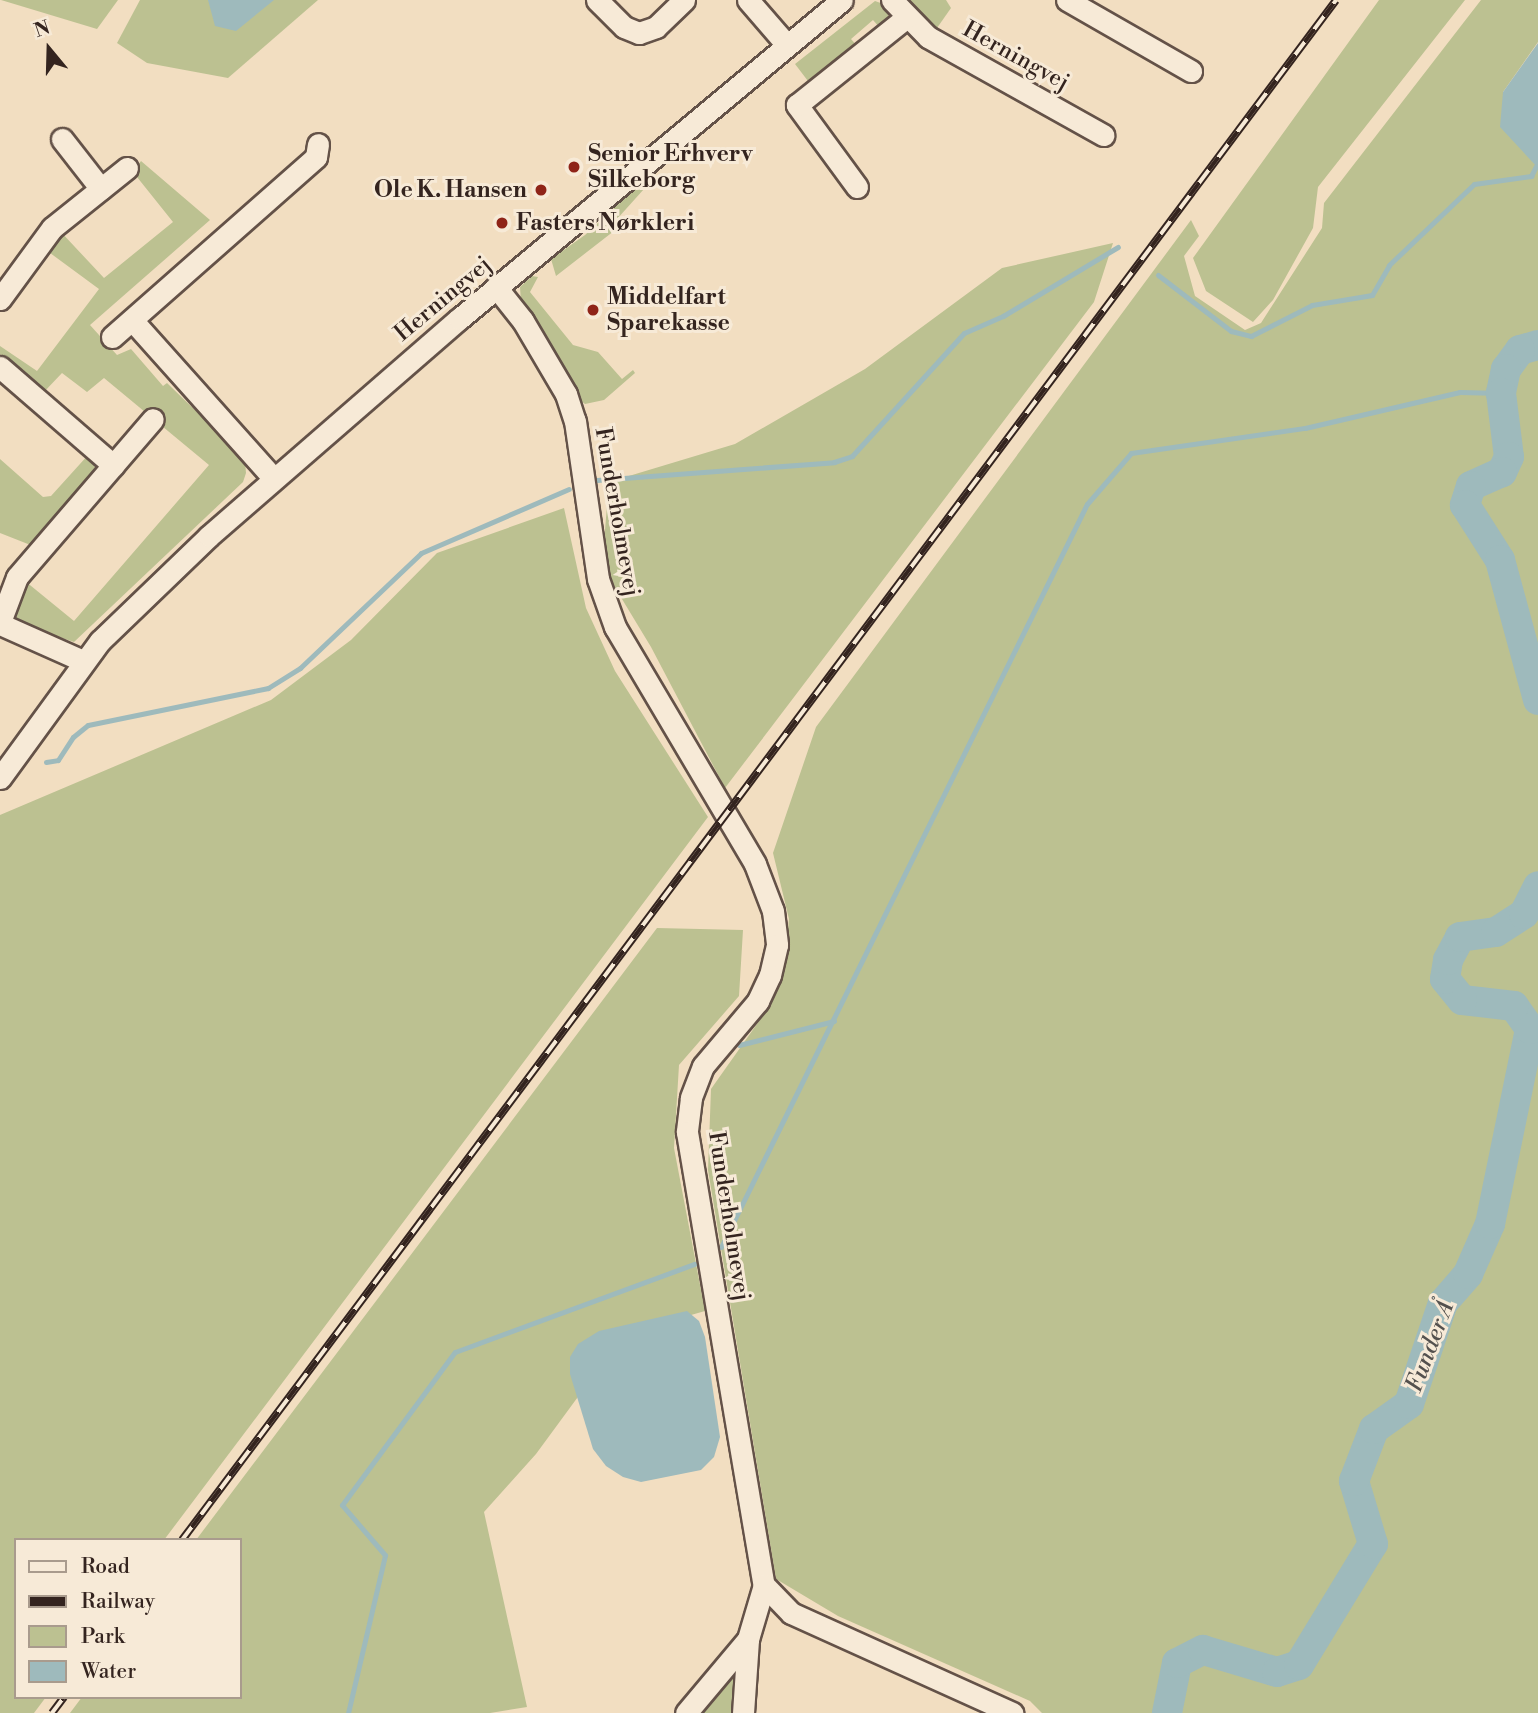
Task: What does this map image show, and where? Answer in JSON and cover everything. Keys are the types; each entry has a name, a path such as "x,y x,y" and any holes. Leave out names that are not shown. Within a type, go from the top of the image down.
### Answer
{"street":[{"path":"597,0 624,27 639,33 656,27 684,0"},
{"path":"748,0 787,45"},
{"name":"Herningvej","path":"0,778 83,661 209,536 496,287 842,0"},
{"name":"Herningvej","path":"892,0 928,37 1103,135"},
{"path":"1067,0 1191,71"},
{"path":"857,187 797,105 908,17"},
{"path":"62,139 101,189"},
{"path":"111,337 316,158 318,144"},
{"path":"0,299 52,228 127,169"},
{"name":"Funderholmevej","path":"496,287 523,321 566,394 575,421 598,579 615,627 755,864 773,911 777,945 770,975 758,1000 703,1066 691,1098 687,1132 764,1585"},
{"path":"132,320 274,480"},
{"path":"0,367 113,465"},
{"path":"83,661 0,623 17,577 153,419"},
{"path":"743,1713 748,1639 764,1585 791,1612 1012,1713"},
{"path":"686,1713 748,1639"}],"green space":[{"path":"1,0 118,0 97,29"},
{"path":"140,0 318,0 228,78 147,63 117,43"},
{"path":"909,0 946,0 951,8 937,28"},
{"path":"1379,0 1465,0 1318,187 1313,228 1273,300 1253,322 1206,291 1193,258"},
{"path":"1481,0 1538,0 1538,42 1503,92 1538,168 1538,1713 1042,1713 1030,1701 838,1616 776,1579 708,1170 711,1089 769,1007 784,968 789,919 773,853 816,727 1191,220 1199,236 1184,256 1195,296 1245,330 1261,323 1322,228 1324,203"},
{"path":"875,1 889,6 888,23 880,28 873,20 851,39 857,46 811,85 795,64"},
{"path":"141,161 210,220 90,325 117,355 131,349 163,386 167,383 232,446 245,461 246,473 243,482 74,642 17,623 14,613 25,581 74,621 209,465 104,378 87,392 62,373 43,393 0,354 0,346 37,371 99,289 46,250 60,231 104,278 173,222 133,172"},
{"path":"639,185 644,189 617,219 623,224 556,276 551,259 585,235"},
{"path":"1113,243 1094,302 725,788 651,647 602,566 609,482 735,444 865,369 1002,268"},
{"path":"532,276 538,277 530,292 573,345 598,352 622,379 633,370 635,373 604,400 585,404 575,396 521,302 520,287"},
{"path":"89,454 97,472 33,546 0,533 0,459 43,497 51,496"},
{"path":"564,508 586,608 615,671 708,817 166,1538 14,1538 14,1699 44,1699 34,1713 0,1713 0,815 271,700 351,640 437,553"},
{"path":"657,928 743,930 739,996 679,1065 674,1148 705,1311 576,1348 583,1390 536,1454 484,1512 527,1707 490,1713 70,1713 80,1699 242,1699 242,1538 198,1538"},
{"path":"735,1674 733,1713 698,1713"}],"water":[{"path":"208,0 274,0 236,31 215,26"},
{"path":"1538,43 1538,168 1500,127 1503,92"},
{"path":"687,1311 699,1321 705,1337 720,1437 714,1457 701,1470 641,1482 623,1477 606,1466 593,1449 570,1374 570,1357 578,1344 599,1331"}],"waterway":[{"path":"1158,275 1231,331 1251,336 1312,305 1372,295 1389,265 1474,184 1531,176 1536,166"},
{"path":"597,480 834,462 852,456 964,333 1003,316 1118,247"},
{"name":"Funder Å","path":"1538,345 1520,350 1506,369 1501,393 1509,457 1502,472 1471,486 1465,505 1500,560 1538,700"},
{"path":"721,1247 1087,504 1131,453 1305,428 1460,392 1501,393"},
{"path":"46,762 58,760 73,737 88,725 268,688 300,668 421,553 569,489"},
{"name":"Funder Å","path":"1167,1713 1177,1663 1203,1650 1277,1672 1299,1665 1373,1544 1354,1481 1374,1429 1409,1404 1443,1303 1468,1274 1490,1224 1530,1029 1514,1006 1462,1000 1445,979 1448,960 1460,937 1496,932 1524,914 1538,886"},
{"path":"739,1045 834,1021"},
{"path":"348,1713 385,1555 342,1505 455,1352 694,1264"}],"railway":[{"path":"183,1538 1336,0"},
{"path":"52,1713 62,1699"}],"place":[{"name":"Senior Erhverv Silkeborg","path":"574,167"},
{"name":"Ole K. Hansen","path":"541,190"},
{"name":"Fasters Nørkleri","path":"502,223"},
{"name":"Middelfart Sparekasse","path":"593,310"}]}
